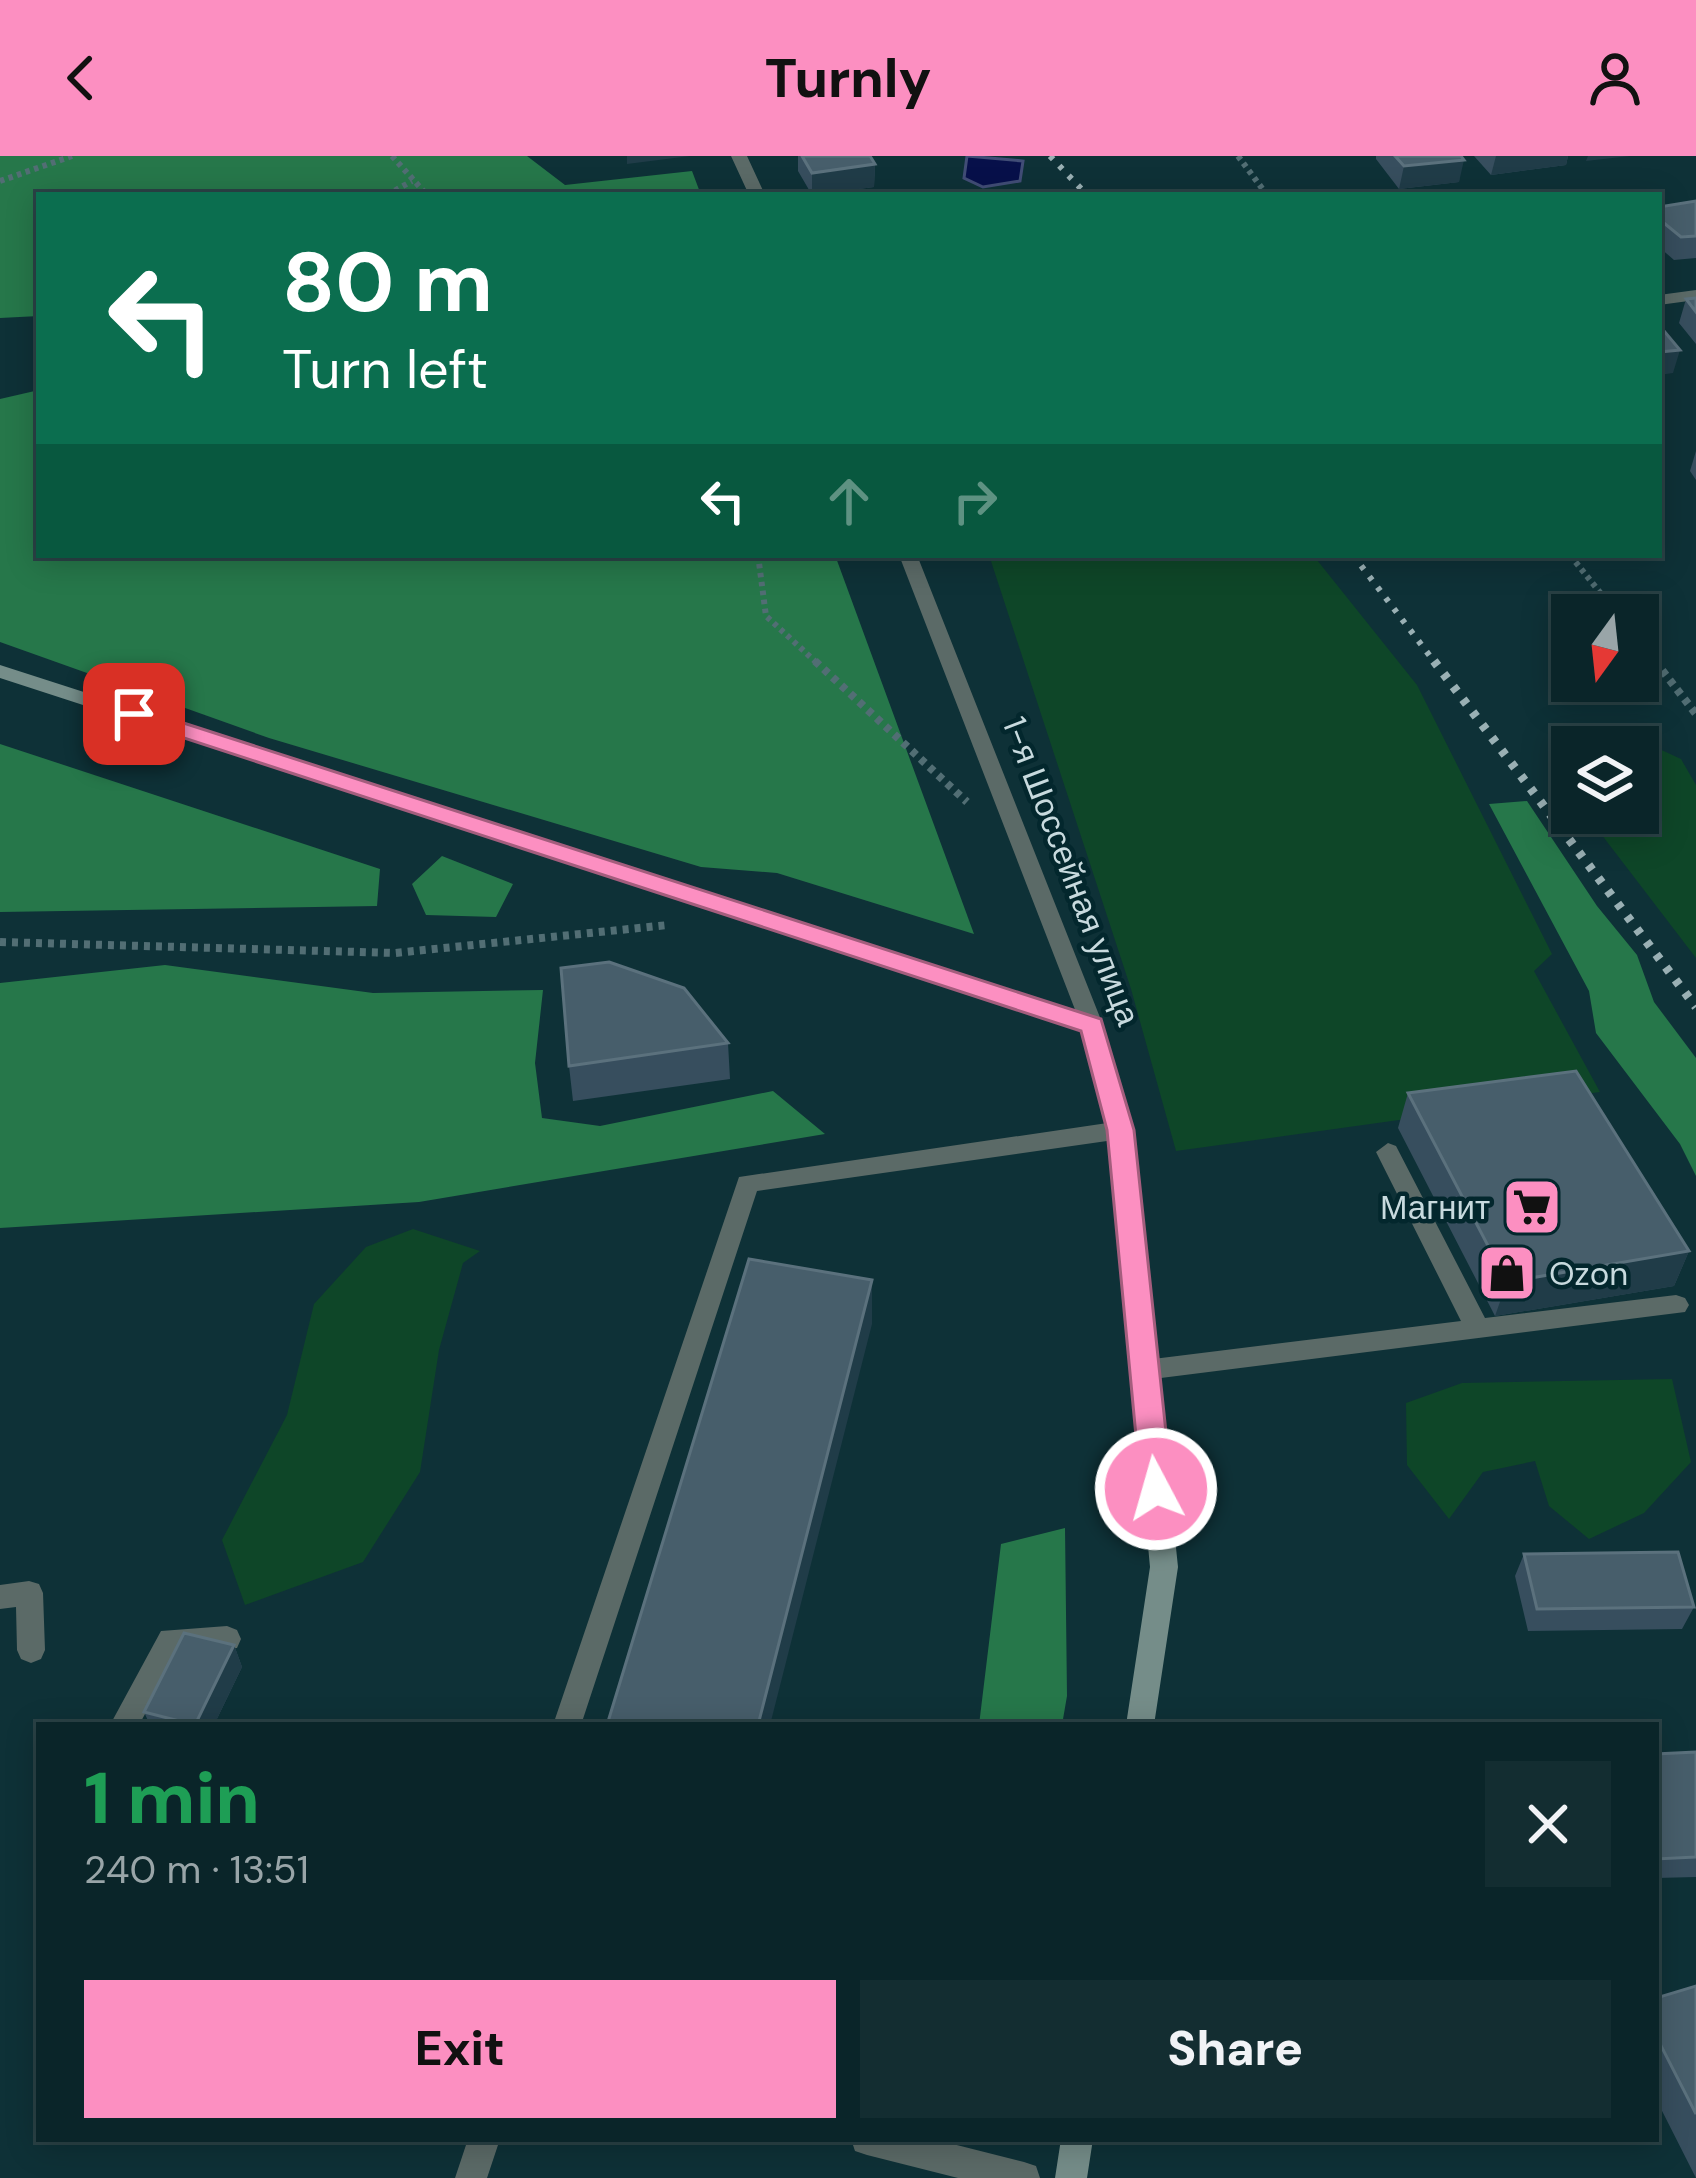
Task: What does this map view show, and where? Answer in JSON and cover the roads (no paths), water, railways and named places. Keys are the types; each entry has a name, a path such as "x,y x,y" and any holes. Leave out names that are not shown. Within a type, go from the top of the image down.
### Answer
{"street":[{"path":"739,156 756,192"},
{"path":"1662,300 1696,295"},
{"name":"1-я Шоссейная улица","path":"909,558 1092,1025 1121,1130 1164,1567 1140,1722"},
{"path":"0,671 1092,1025"},
{"path":"568,1722 748,1183 1121,1130"},
{"path":"1388,1152 1478,1330"},
{"path":"1145,1370 1676,1305"},
{"path":"0,1597 28,1593 32,1651"},
{"path":"126,1722 171,1640 226,1640"},
{"path":"472,2178 483,2142"},
{"path":"879,2142 1024,2178"},
{"path":"1072,2178 1077,2142"}],"railway":[{"path":"1050,156 1084,192"},
{"path":"1355,558 1436,664"},
{"path":"1434,661 1696,1007"}],"place":[{"name":"Магнит","path":"1532,1207"},
{"name":"Ozon","path":"1507,1273"}]}
